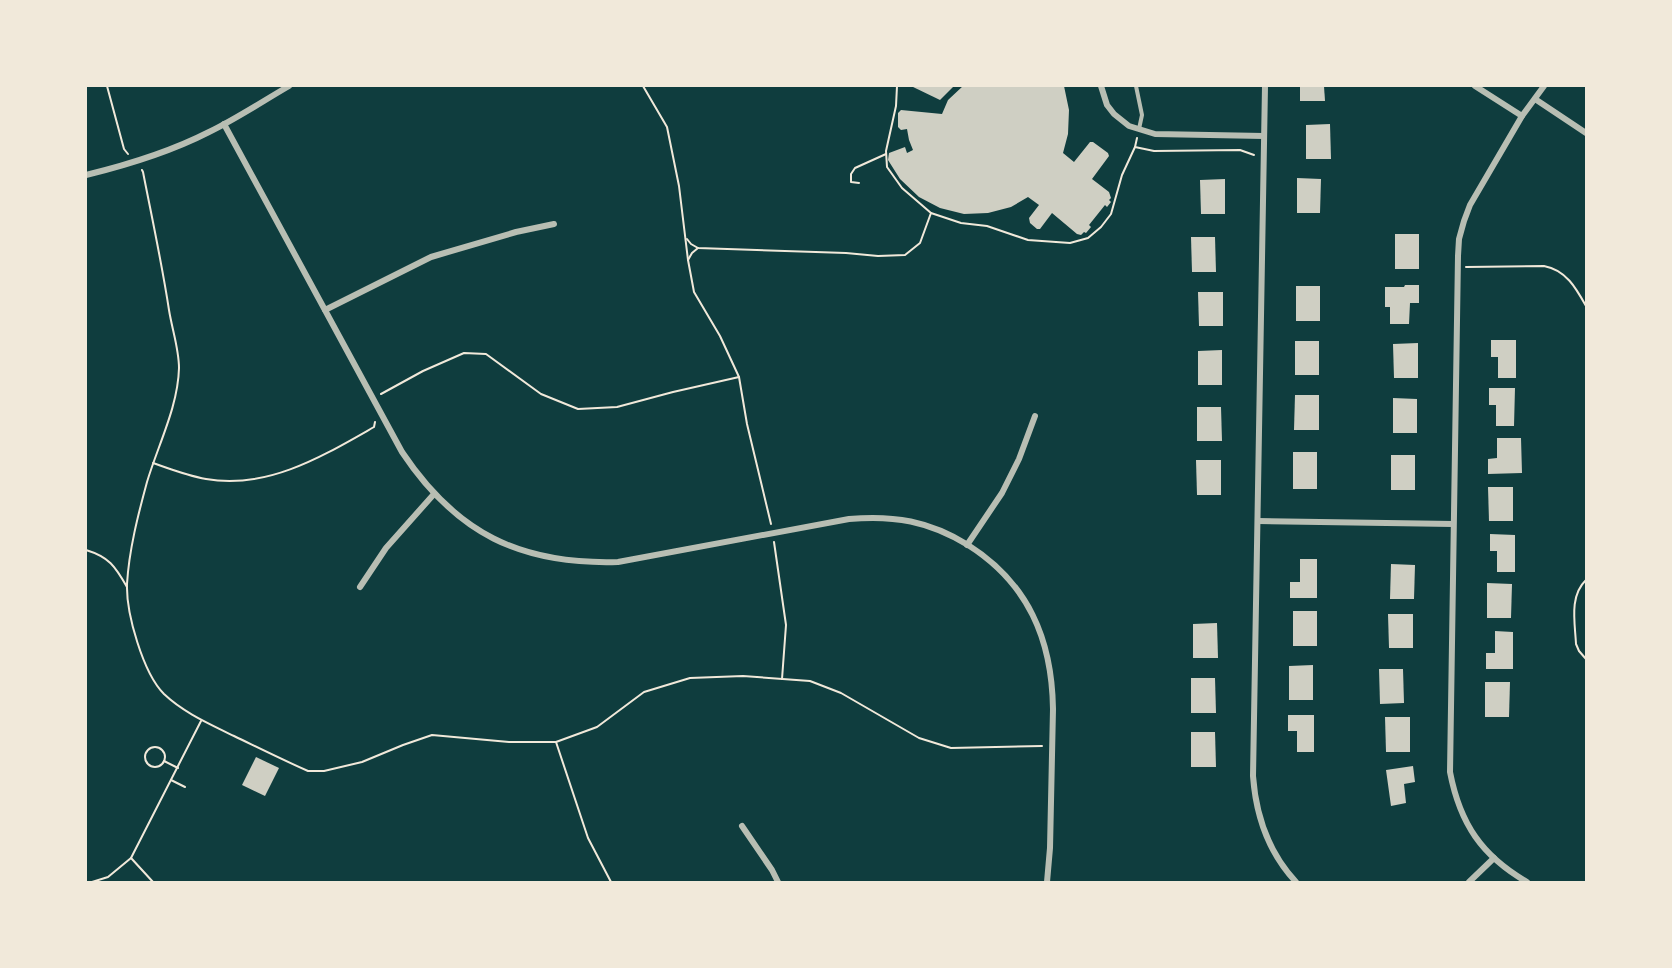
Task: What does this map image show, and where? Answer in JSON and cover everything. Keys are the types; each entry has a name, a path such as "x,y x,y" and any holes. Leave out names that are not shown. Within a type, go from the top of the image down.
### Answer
{"street":[{"path":"86,175 135,162 170,149 224,124 289,86"},
{"path":"1101,86 1107,105 1114,114 1129,126 1155,134 1264,136"},
{"path":"1264,86 1253,776 1259,818 1278,861 1296,882"},
{"path":"1475,86 1522,116"},
{"path":"1527,882 1512,874 1477,840 1464,819 1455,796 1450,772 1458,267 1459,238 1470,205 1522,116 1544,86"},
{"path":"1535,99 1587,133"},
{"path":"224,124 402,452 434,494 460,518 496,540 537,555 574,562 618,562 849,519 897,518 947,533 985,556 999,568 1025,600 1044,640 1050,663 1053,686 1053,746 1047,882"},
{"path":"325,310 431,257 516,232 554,225"},
{"path":"967,545 1002,493 1019,459 1035,416"},
{"path":"360,587 386,548 434,494"},
{"path":"1258,521 1453,524"},
{"path":"742,826 778,882"},
{"path":"1469,882 1494,858"}],"lane":[{"path":"1136,86 1142,115 1139,129"}],"path":[{"path":"107,86 124,149 144,172 179,368 170,413 153,463 130,557 127,587 141,654 164,693 182,708 308,771 324,771 362,762 432,735 509,742 556,742 597,727 644,692 690,678 743,676 810,681 841,693 919,738 951,748 1053,746"},
{"path":"643,86 667,127 679,186 694,292 720,336 739,377 747,424 772,533 786,625 782,679"},
{"path":"897,86 896,106 886,154 887,167 902,188 931,213 961,223 987,226 1028,240 1070,243 1088,238 1101,227 1111,214 1122,175 1135,147 1139,129"},
{"path":"1135,147 1154,150 1240,150 1250,155 1263,156"},
{"path":"860,183 851,182 851,174 855,168 886,154"},
{"path":"686,236 691,244 698,248 878,256 905,255 920,243 931,213"},
{"path":"688,260 698,248"},
{"path":"1458,267 1544,266 1556,268 1567,278 1587,306"},
{"path":"153,463 208,480 250,480 272,476 319,458 374,427 381,394 464,353 486,354 541,394 578,409 617,406 739,377"},
{"path":"86,550 99,554 116,567 127,587"},
{"path":"1587,580 1578,590 1575,601 1576,645 1587,658"},
{"path":"92,882 108,877 131,858 202,720"},
{"path":"556,742 588,838 611,882"},
{"path":"153,747 159,748 163,752 164,761 159,766 149,765 145,759 146,753 153,747"},
{"path":"164,761 178,768"},
{"path":"171,780 185,787"},
{"path":"131,858 153,882"}],"building":[{"path":"911,86 954,86 940,100"},
{"path":"963,86 1064,86 1069,110 1068,134 1063,153 1074,162 1090,142 1093,142 1109,156 1092,179 1109,192 1111,202 1107,207 1105,205 1089,225 1091,227 1086,233 1077,234 1052,213 1040,229 1037,229 1030,223 1029,218 1039,205 1028,197 1011,207 988,213 964,214 940,208 919,197 900,179 888,160 889,153 905,147 907,153 913,150 907,129 901,130 898,127 898,113 901,110 942,114 948,100"},
{"path":"1300,86 1324,86 1325,101 1300,101"},
{"path":"1330,124 1331,159 1306,159 1306,125"},
{"path":"1297,178 1321,179 1320,213 1297,213"},
{"path":"1225,179 1225,214 1201,214 1200,180"},
{"path":"1395,234 1419,234 1419,269 1395,269"},
{"path":"1191,237 1215,237 1216,272 1192,272"},
{"path":"1405,285 1419,285 1419,303 1410,303 1409,324 1390,324 1390,307 1385,307 1385,287 1404,287"},
{"path":"1296,286 1320,286 1320,321 1296,321"},
{"path":"1198,292 1223,292 1223,326 1199,326"},
{"path":"1491,340 1516,340 1516,378 1498,378 1498,357 1491,357"},
{"path":"1295,341 1319,341 1319,375 1295,375"},
{"path":"1418,343 1418,378 1394,378 1393,344"},
{"path":"1222,350 1222,385 1198,385 1198,351"},
{"path":"1489,388 1515,388 1514,426 1496,426 1496,405 1489,405"},
{"path":"1295,395 1319,395 1319,430 1294,430"},
{"path":"1393,398 1417,399 1417,433 1393,433"},
{"path":"1197,407 1221,407 1222,441 1197,441"},
{"path":"1497,438 1521,438 1522,473 1488,474 1488,459 1497,458"},
{"path":"1293,452 1317,452 1317,489 1293,489"},
{"path":"1391,455 1415,455 1415,490 1391,490"},
{"path":"1196,460 1221,460 1221,495 1197,495"},
{"path":"1488,487 1513,487 1513,521 1489,521"},
{"path":"1490,534 1515,535 1515,572 1497,572 1497,551 1490,551"},
{"path":"1300,559 1317,559 1317,598 1290,598 1290,582 1300,582"},
{"path":"1391,564 1415,565 1414,599 1390,599"},
{"path":"1487,583 1512,584 1511,618 1487,618"},
{"path":"1293,611 1317,611 1317,646 1293,646"},
{"path":"1388,614 1413,614 1413,648 1389,648"},
{"path":"1217,623 1218,658 1193,658 1193,624"},
{"path":"1495,631 1513,632 1513,669 1486,669 1486,653 1495,653"},
{"path":"1313,665 1313,700 1289,700 1289,666"},
{"path":"1379,669 1403,669 1404,703 1380,704"},
{"path":"1191,678 1215,678 1216,713 1191,713"},
{"path":"1485,682 1510,682 1509,717 1485,717"},
{"path":"1288,715 1314,715 1314,752 1297,752 1297,731 1288,731"},
{"path":"1385,717 1410,717 1410,752 1386,752"},
{"path":"1191,732 1215,732 1216,767 1191,767"},
{"path":"256,757 279,768 265,796 242,785"},
{"path":"1413,766 1415,782 1404,784 1406,803 1391,806 1386,770"}]}
